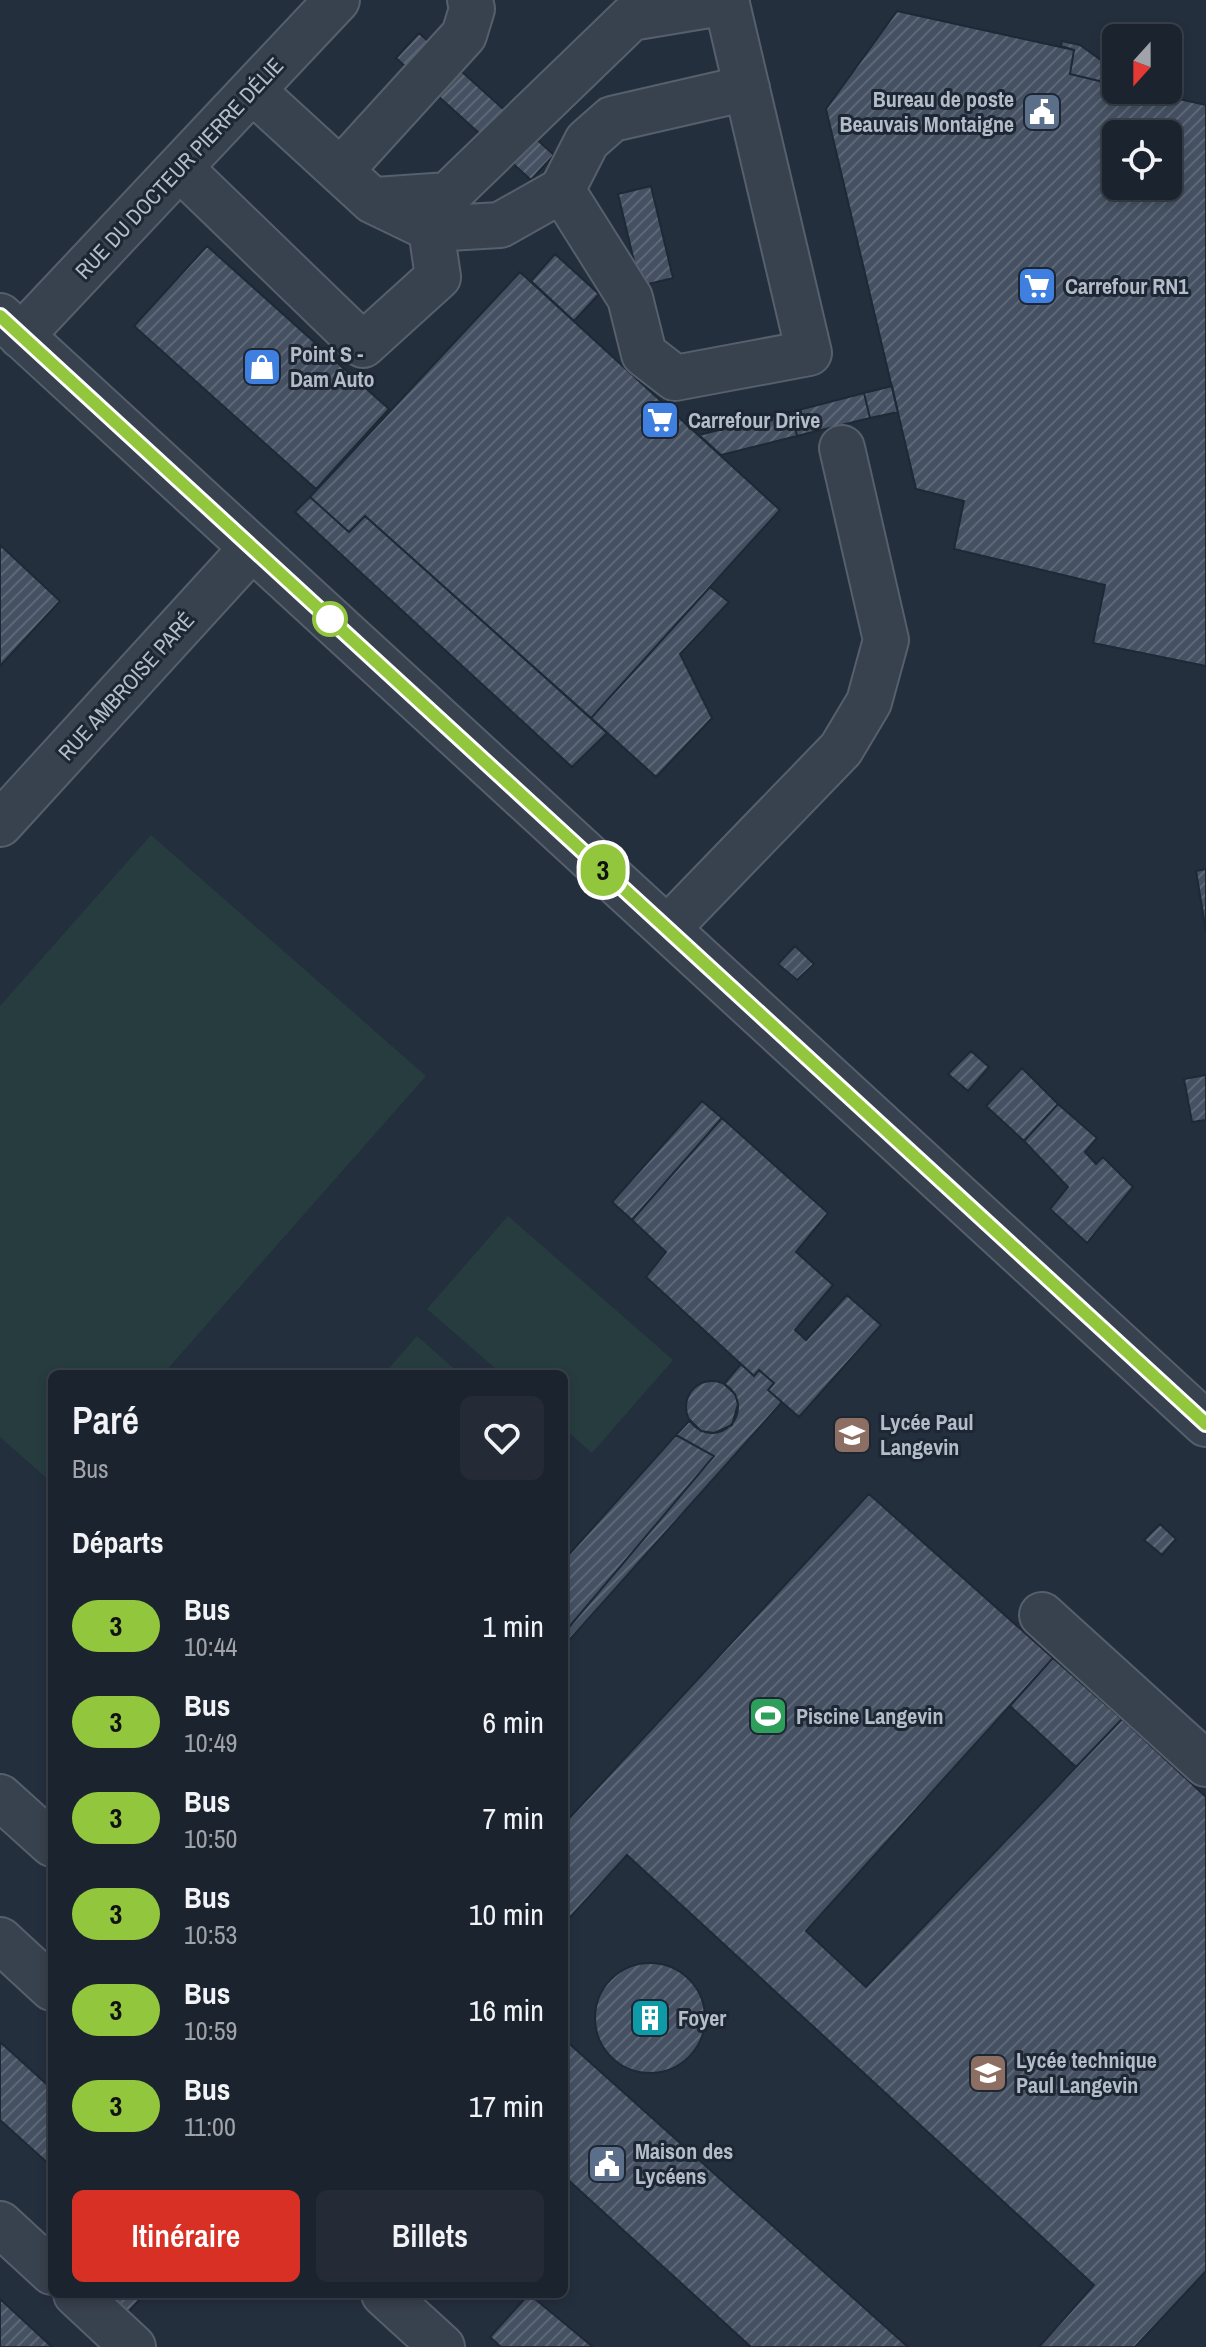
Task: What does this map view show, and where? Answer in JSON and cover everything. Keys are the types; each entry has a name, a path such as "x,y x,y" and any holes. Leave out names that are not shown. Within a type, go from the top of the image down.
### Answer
{"street":[{"name":"RUE DU DOCTEUR PIERRE DÉLIE","path":"11,326 181,169 337,0"},
{"path":"341,170 464,35 472,9 470,0"},
{"path":"373,201 448,195 631,18 727,1 809,353 675,378 644,354 630,298 562,190"},
{"path":"253,91 373,201 431,229 500,225 562,190 587,141 612,119 747,88"},
{"path":"181,169 363,345 438,277 431,229"},
{"path":"11,326 1206,1424"},
{"path":"667,929 841,749 869,702 886,640 842,448"},
{"name":"RUE AMBROISE PARÉ","path":"0,824 252,548"},
{"path":"1042,1615 1206,1764"},
{"path":"0,1797 48,1840"},
{"path":"0,1940 48,1984"},
{"path":"0,2224 48,2268"},
{"path":"80,2298 133,2347"},
{"path":"388,2298 442,2347"}],"green space":[{"path":"151,835 426,1076 167,1370 48,1370 48,1479 0,1437 0,1006"},
{"path":"508,1216 673,1360 592,1453 568,1432 568,1370 497,1370 427,1309"},
{"path":"417,1336 455,1370 387,1370"}],"building":[{"name":"Carrefour RN1","path":"897,11 1074,50 1070,74 1102,82 1102,104 1182,104 1182,100 1206,105 1206,666 1093,643 1105,585 954,549 964,501 916,489 826,109"},
{"path":"419,33 554,155 531,180 396,58"},
{"path":"1062,41 1080,45 1102,61 1102,82 1070,74 1074,50 1061,46"},
{"path":"651,186 673,278 640,286 618,194"},
{"name":"Point S - Dam Auto","path":"207,246 389,409 316,489 134,326"},
{"path":"555,254 599,294 574,321 531,281"},
{"path":"520,272 780,510 591,718 365,516 349,532 310,497"},
{"path":"892,386 898,412 870,418 864,393"},
{"path":"864,393 870,418 797,436 791,412"},
{"path":"791,412 797,436 721,455 699,435"},
{"path":"310,497 349,532 365,516 607,733 572,767 295,512"},
{"path":"0,545 60,601 0,666"},
{"path":"710,587 729,602 680,654 712,718 656,777 591,718"},
{"path":"1206,869 1206,932 1196,871"},
{"path":"795,946 814,964 797,980 778,964"},
{"path":"971,1051 989,1067 968,1091 948,1074"},
{"path":"1022,1068 1058,1104 1024,1141 986,1106"},
{"path":"1206,1075 1206,1120 1192,1122 1184,1079"},
{"path":"702,1101 722,1118 632,1220 612,1202"},
{"path":"1058,1104 1097,1138 1085,1152 1096,1164 1103,1157 1133,1187 1087,1243 1050,1209 1068,1187 1024,1141"},
{"path":"722,1118 828,1213 796,1252 833,1285 795,1330 806,1340 847,1295 881,1325 799,1417 768,1390 774,1383 759,1370 754,1376 646,1277 666,1252 632,1220"},
{"path":"741,1364 754,1376 759,1370 774,1383 768,1390 782,1402 568,1642 568,1628 714,1456 676,1435 690,1420 701,1431 714,1433 732,1425 738,1404 735,1394 724,1384"},
{"path":"712,1381 730,1389 738,1407 730,1425 712,1433 694,1425 686,1407 694,1389"},
{"path":"676,1435 714,1456 568,1628 568,1556"},
{"path":"869,1494 1053,1658 806,1931 866,1987 1122,1719 1206,1797 1206,2271 1135,2347 1039,2347 1094,2285 627,1855 568,1920 568,1820"},
{"path":"1160,1524 1176,1539 1162,1555 1144,1540"},
{"path":"1053,1658 1122,1719 1076,1767 1010,1706"},
{"name":"Foyer","path":"650,1963 671,1967 689,1979 701,1997 705,2018 701,2039 689,2057 671,2069 650,2073 629,2069 611,2057 599,2039 595,2018 599,1997 611,1979 629,1967"},
{"path":"0,2042 48,2085 48,2163 0,2120"},
{"path":"568,2043 908,2347 751,2347 568,2180"},
{"path":"111,2298 141,2298 127,2313"},
{"path":"525,2298 534,2298 593,2347 501,2347 490,2337"},
{"path":"0,2299 52,2347 0,2347"}],"bus line":[{"name":"3","path":"0,316 1206,1424"}],"place":[{"name":"Bureau de poste Beauvais Montaigne","path":"1042,112"},
{"name":"Carrefour RN1","path":"1037,286"},
{"name":"Point S - Dam Auto","path":"262,367"},
{"name":"Carrefour Drive","path":"660,420"},
{"name":"Lycée Paul Langevin","path":"852,1435"},
{"name":"Piscine Langevin","path":"768,1716"},
{"name":"Foyer","path":"650,2018"},
{"name":"Lycée technique Paul Langevin","path":"988,2073"},
{"name":"Maison des Lycéens","path":"607,2164"}]}
